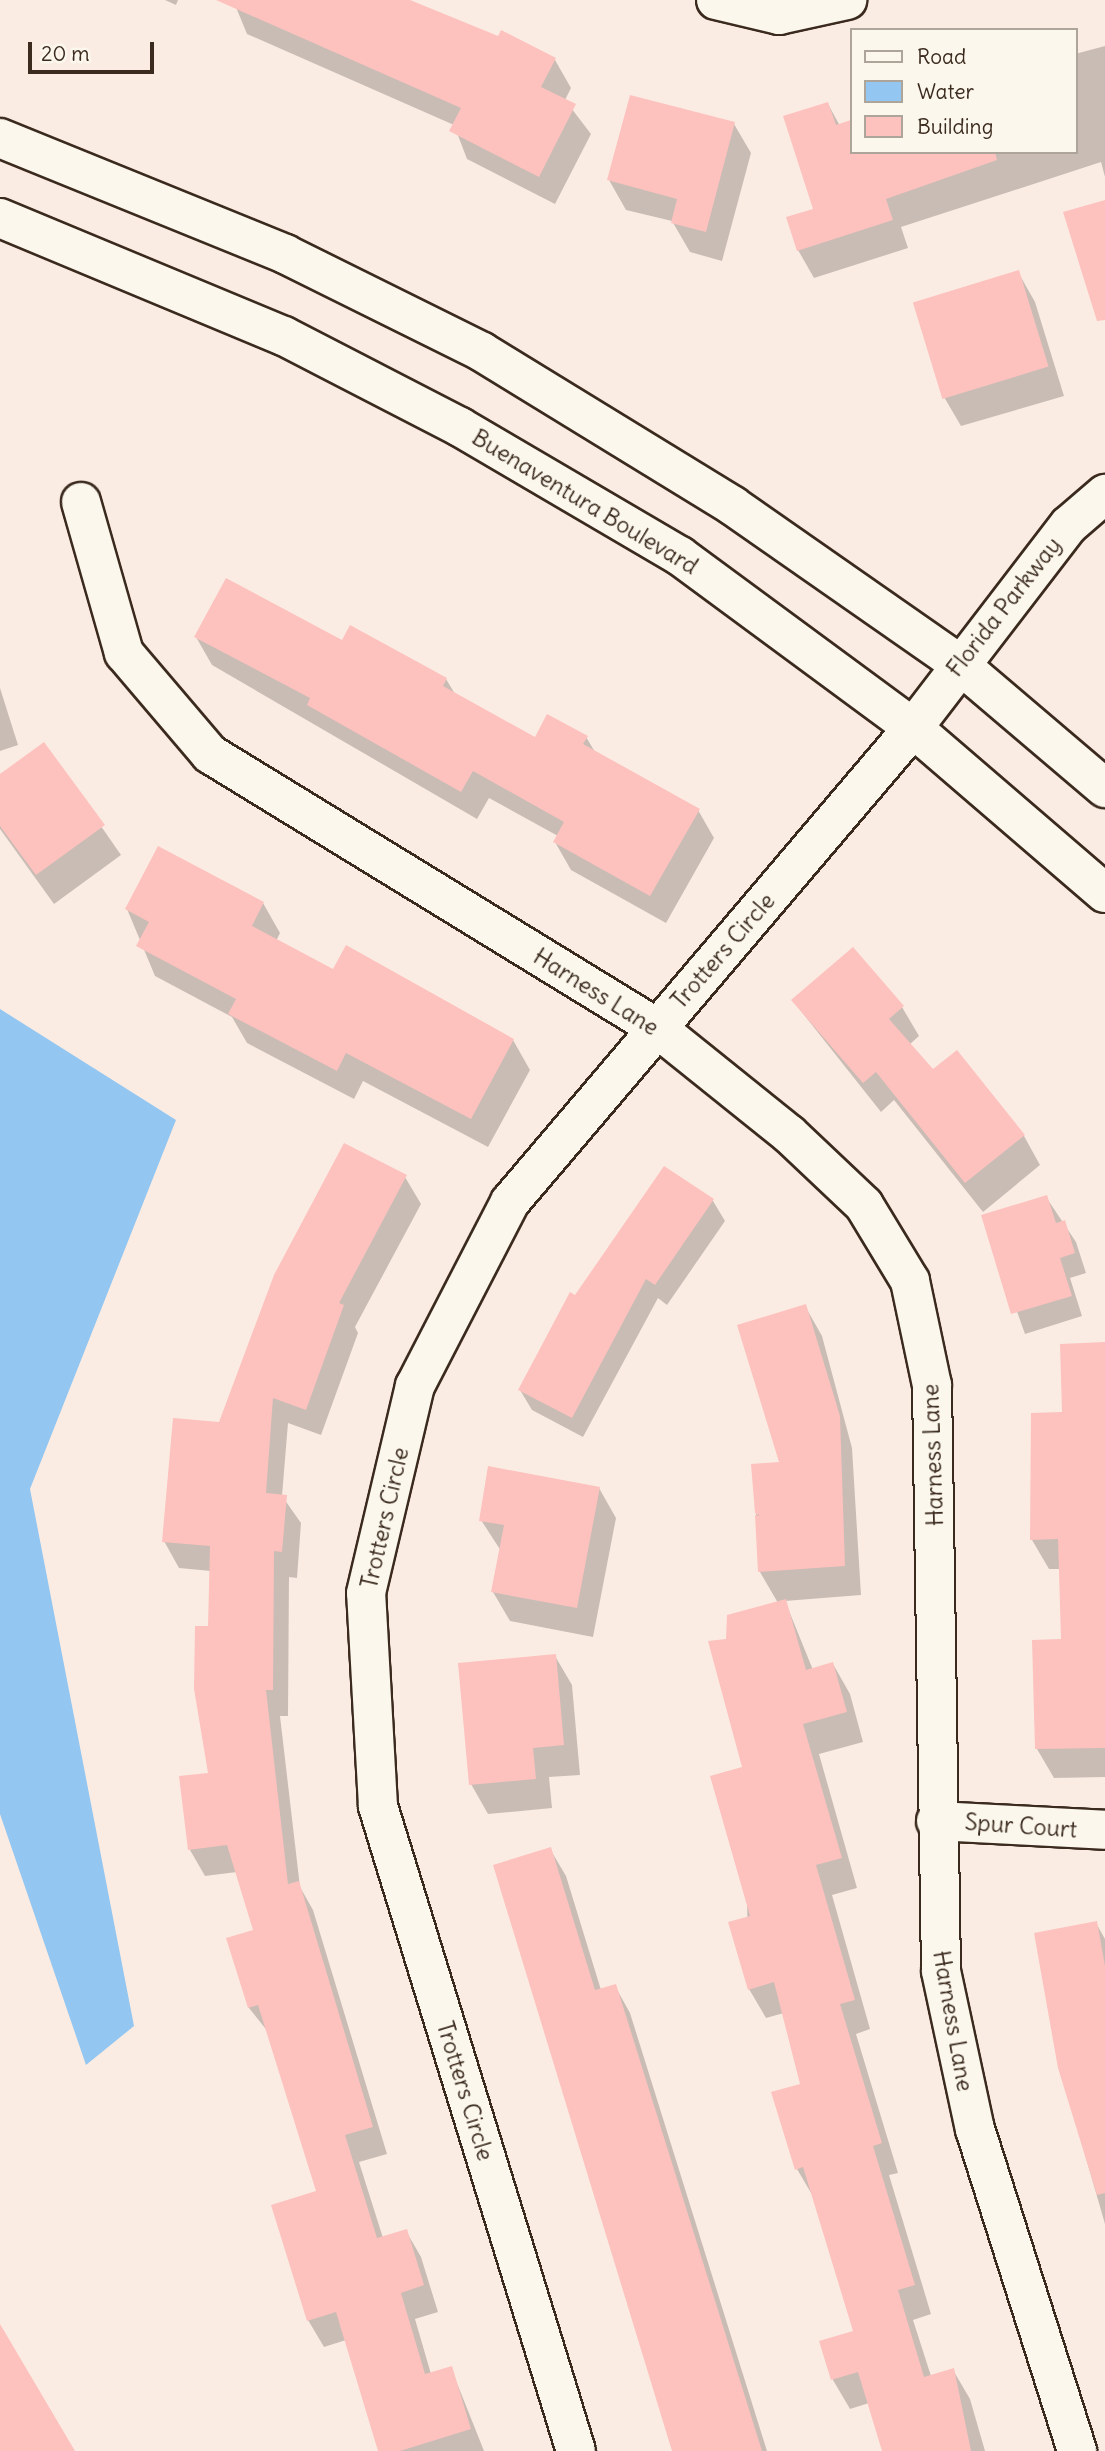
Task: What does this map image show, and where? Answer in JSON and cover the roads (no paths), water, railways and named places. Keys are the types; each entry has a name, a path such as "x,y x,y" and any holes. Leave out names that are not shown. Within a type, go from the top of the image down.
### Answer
{"street":[{"path":"716,0 779,15 846,0"},
{"path":"0,138 285,254 482,352 733,506 958,663 1105,788"},
{"name":"Buenaventura Boulevard","path":"0,218 284,336 460,427 680,556 913,728 1105,893"},
{"name":"Florida Parkway","path":"913,728 958,663 1069,525 1105,494"},
{"name":"Harness Lane","path":"82,502 124,653 210,754 657,1028 789,1134 864,1205 910,1281 932,1385 936,1902 950,2029 975,2129 1077,2451"},
{"name":"Trotters Circle","path":"576,2451 378,1806 366,1593 415,1387 510,1202 913,728"},
{"name":"Spur Court","path":"936,1821 1105,1830"}],"water":[{"path":"0,1009 176,1120 30,1489 134,2026 86,2065 0,1814"}]}
